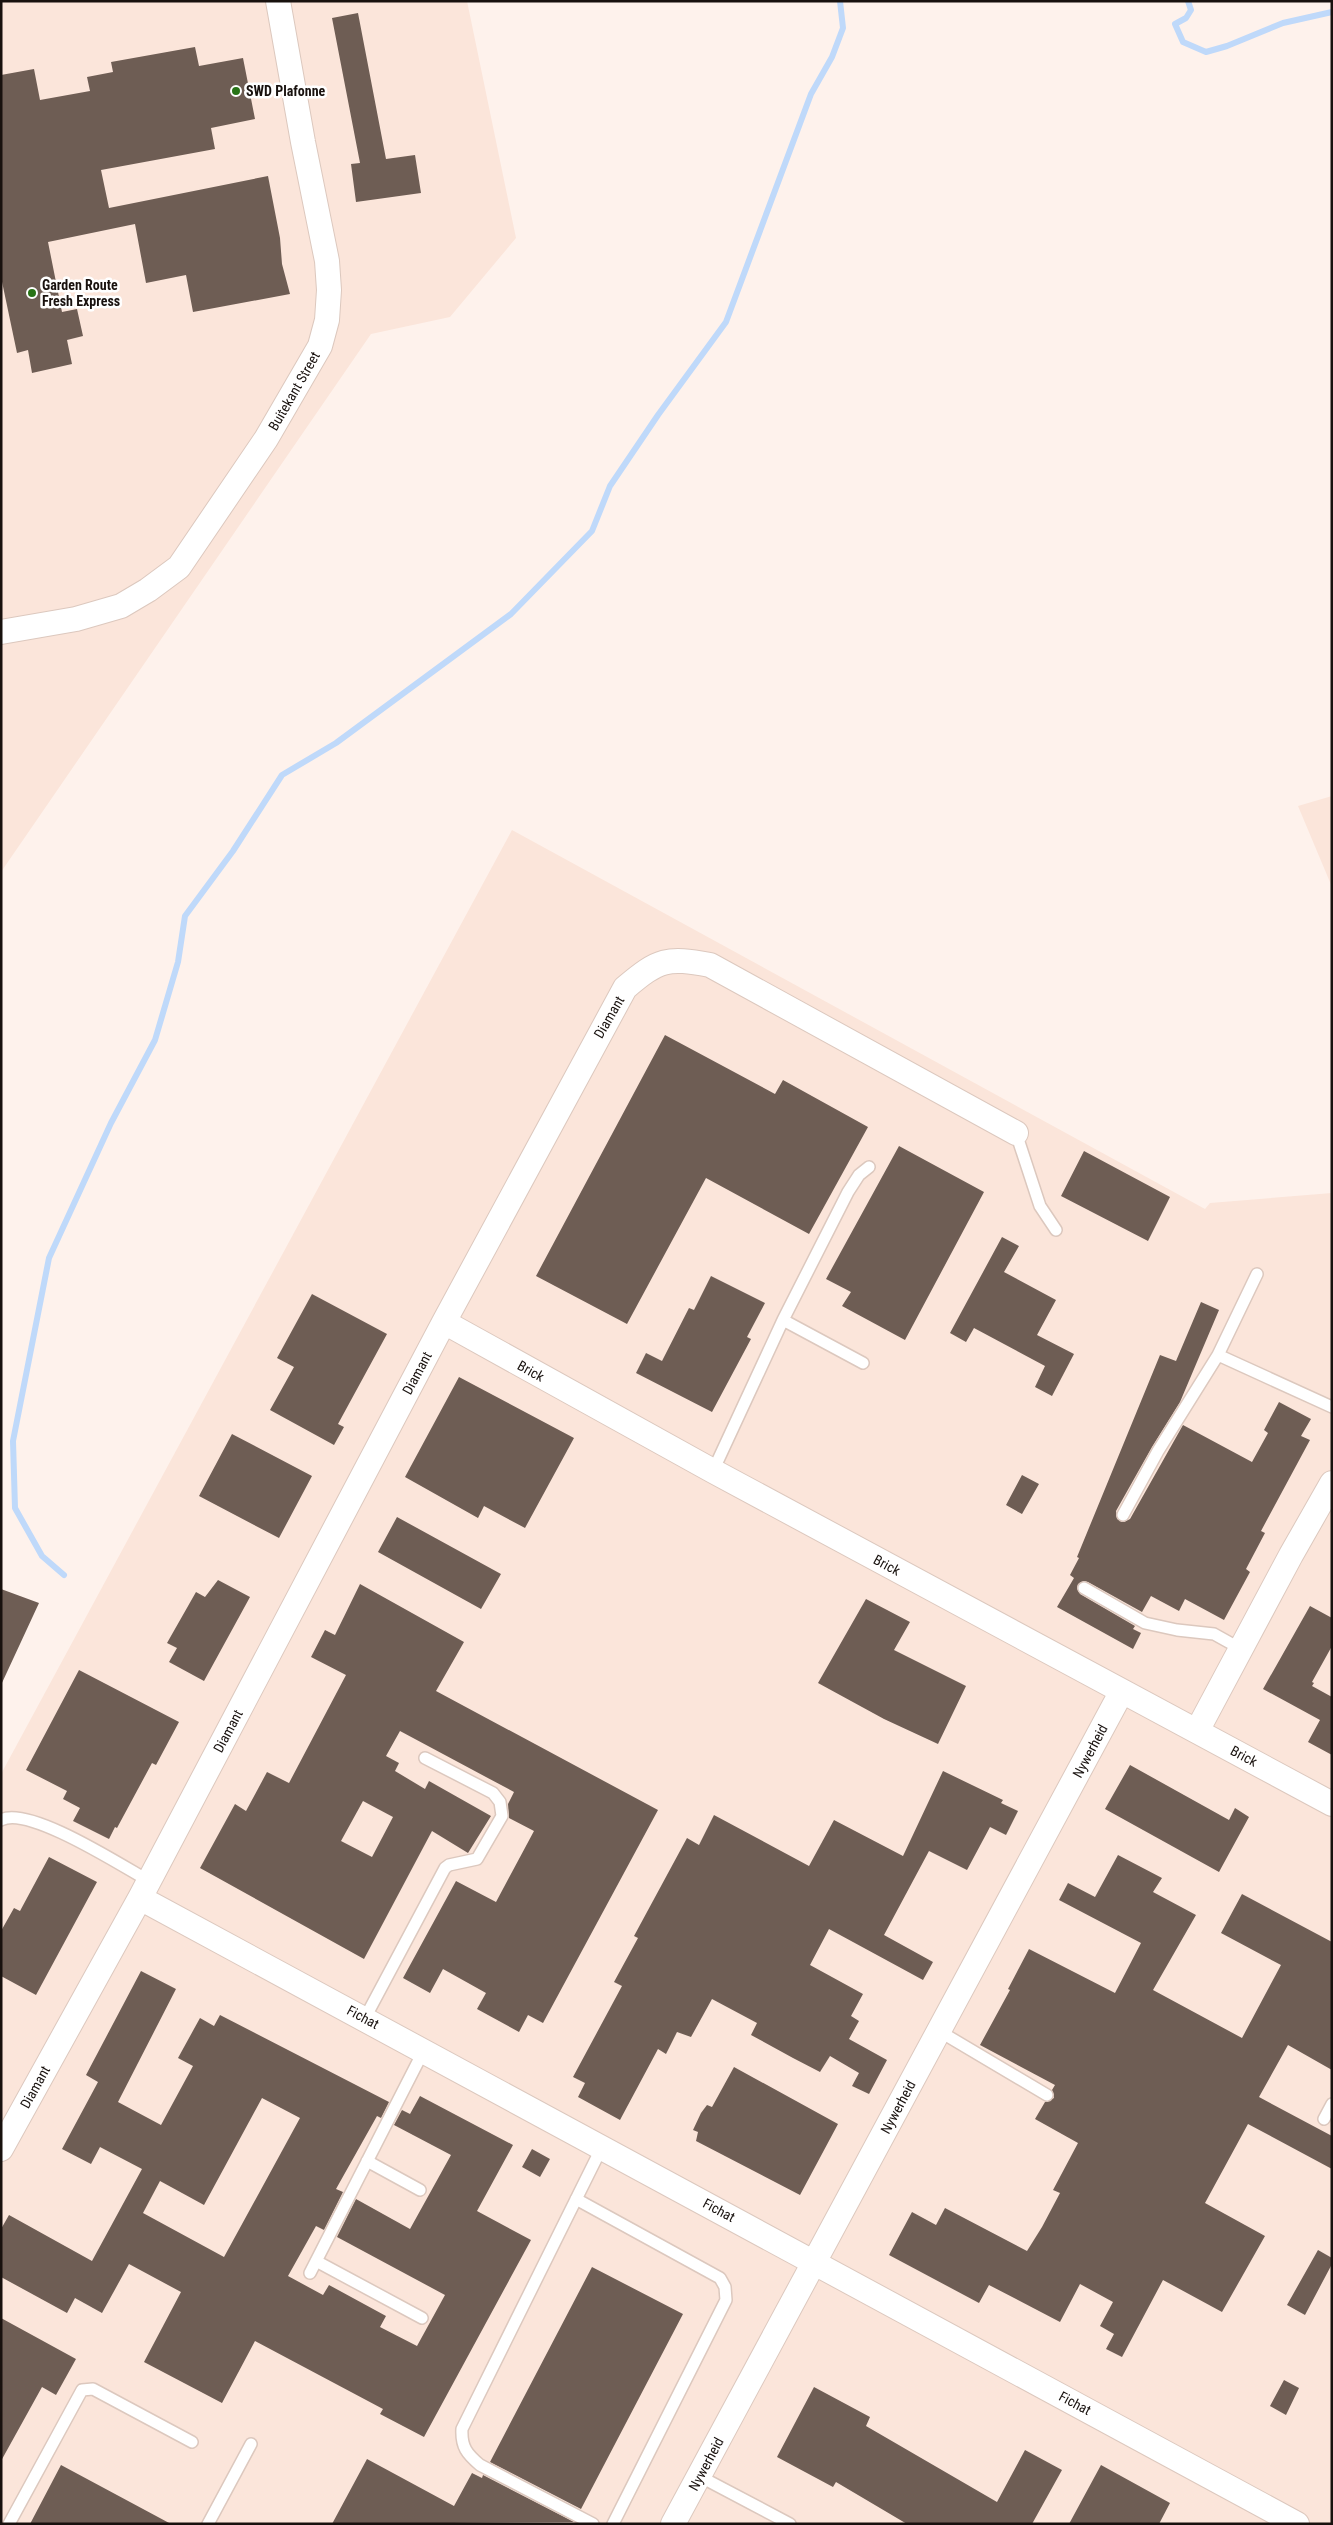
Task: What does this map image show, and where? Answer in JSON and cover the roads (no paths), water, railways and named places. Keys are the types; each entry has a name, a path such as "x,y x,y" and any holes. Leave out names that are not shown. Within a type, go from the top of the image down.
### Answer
{"street":[{"name":"Buitekant Street","path":"1,632 76,619 121,606 148,590 179,567 266,439 320,346 327,320 329,290 327,261 303,142 278,1"},
{"name":"Diamant","path":"1,2149 145,1890 444,1322 626,988 647,970 669,960 710,965 1016,1133"},
{"name":"Brick","path":"444,1322 713,1471 1332,1804"},
{"path":"1197,1731 1332,1483"},
{"name":"Nywerheid","path":"673,2524 1122,1691"},
{"name":"Fichat","path":"145,1890 365,2018 1297,2524"}],"lane":[{"path":"1016,1133 1040,1206 1056,1230"},
{"path":"713,1471 783,1320 848,1192 859,1175 868,1167"},
{"path":"1123,1514 1158,1451 1218,1355 1258,1274"},
{"path":"783,1320 863,1362"},
{"path":"1218,1355 1332,1407"},
{"path":"1084,1588 1145,1623 1177,1630 1214,1634 1241,1649"},
{"path":"365,2018 445,1868 449,1865 477,1859 502,1816 499,1799 493,1793 425,1758"},
{"path":"1,1820 19,1818 48,1826 145,1890"},
{"path":"939,2031 1047,2095"},
{"path":"310,2273 424,2050"},
{"path":"1324,2119 1332,2104"},
{"path":"593,2524 480,2466 466,2452 462,2441 462,2429 602,2147"},
{"path":"367,2161 420,2190"},
{"path":"576,2199 720,2278 725,2287 726,2300 613,2524"},
{"path":"316,2261 422,2318"},
{"path":"9,2524 82,2390 93,2389 192,2442"},
{"path":"208,2524 251,2444"},
{"path":"699,2476 790,2524"}],"waterway":[{"path":"64,1575 42,1556 15,1508 13,1441 49,1258 111,1123 155,1040 178,962 185,916 233,851 282,775 336,743 511,614 592,531 610,486 658,415 726,322 811,94 832,57 843,28 840,1"},
{"path":"1188,1 1191,10 1186,18 1175,24 1183,42 1206,52 1227,46 1283,23 1332,12"}],"place":[{"name":"SWD Plafonne","path":"236,91"},
{"name":"Garden Route Fresh Express","path":"32,293"}]}
